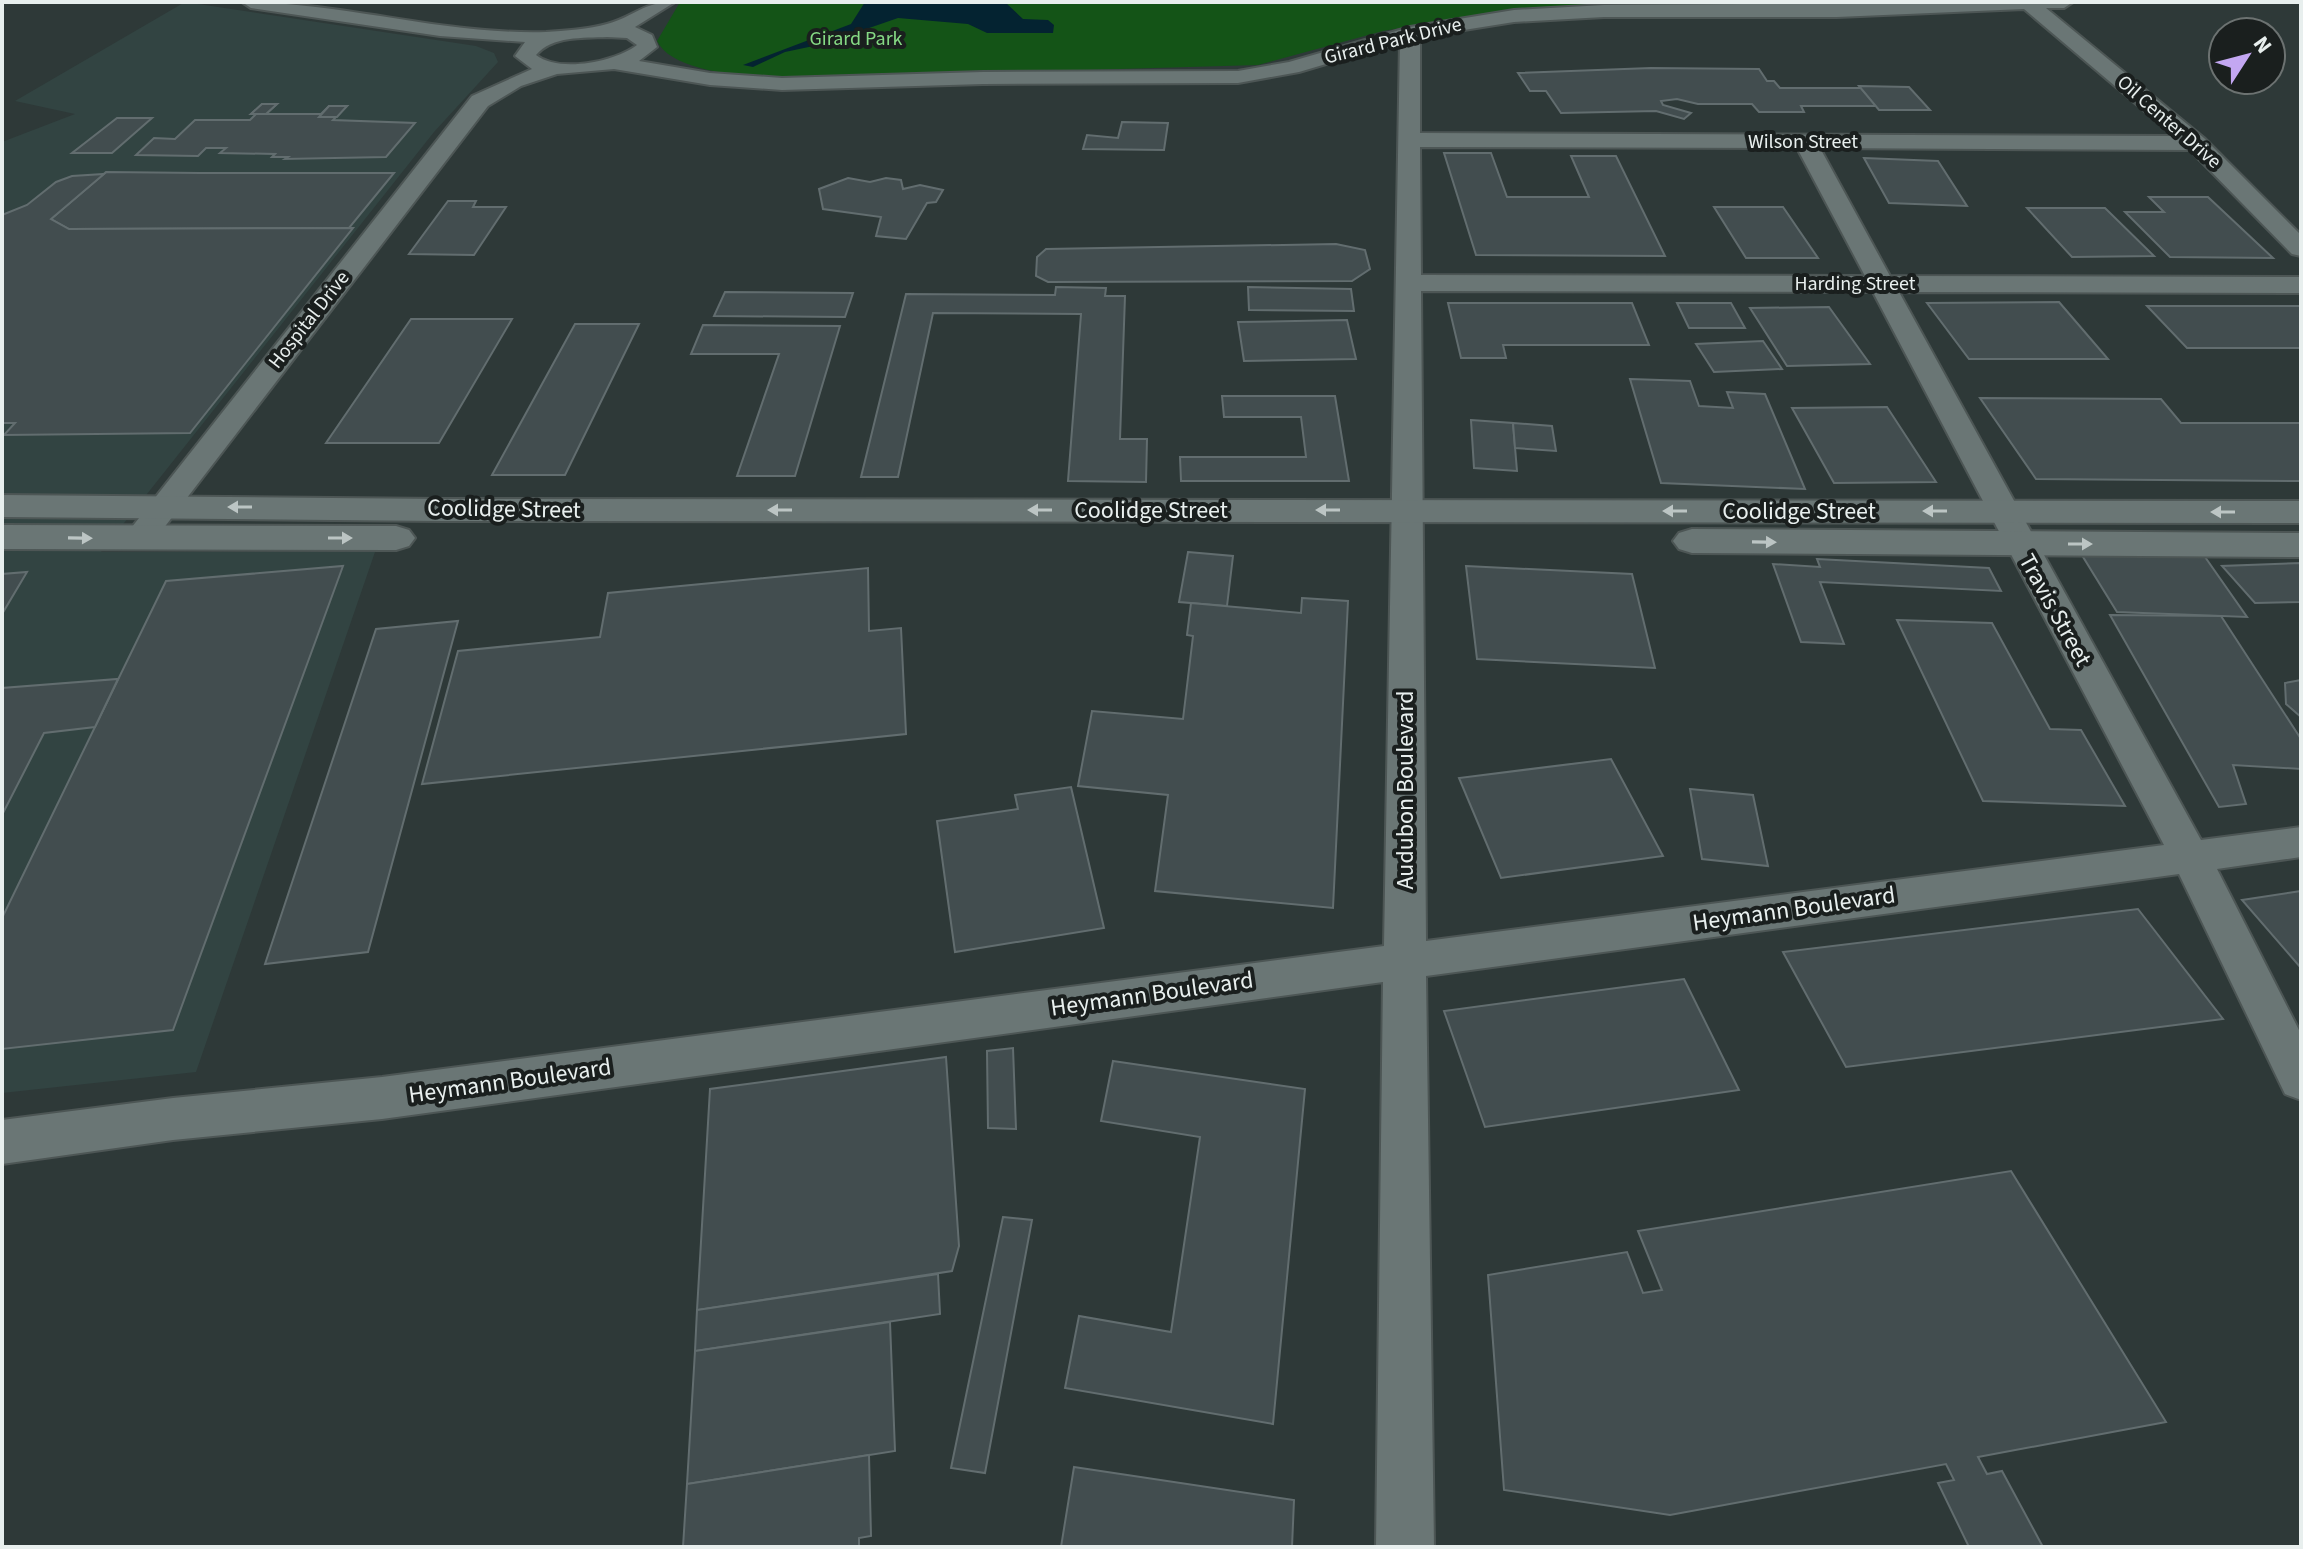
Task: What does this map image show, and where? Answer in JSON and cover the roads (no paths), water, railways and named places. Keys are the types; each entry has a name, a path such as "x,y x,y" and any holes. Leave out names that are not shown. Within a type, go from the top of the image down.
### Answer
{"street":[{"path":"251,2 440,30 528,39 607,31 667,2 670,7 645,45 615,63"},
{"name":"Girard Park Drive","path":"615,63 724,79 795,84 983,78 1238,77 1292,68 1410,33 1468,22 1574,12 1837,11 2064,2"},
{"name":"Oil Center Drive","path":"2029,4 2196,143 2301,249"},
{"path":"410,25 447,9"},
{"path":"440,30 526,53 534,65 551,69"},
{"name":"Girard Park Drive","path":"607,31 631,32 645,45 724,79"},
{"name":"Audubon Boulevard","path":"1405,1547 1410,33"},
{"path":"526,53 552,38"},
{"name":"Hospital Drive","path":"480,101 478,94 526,53"},
{"name":"Hospital Drive","path":"139,539 480,101 514,82 551,69 615,63"},
{"name":"Wilson Street","path":"1409,140 2196,143"},
{"name":"Travis Street","path":"1805,142 2019,544 2190,856 2301,1080"},
{"name":"Harding Street","path":"1410,283 2301,285"},
{"name":"Coolidge Street","path":"2,506 1406,524 2019,544 2301,545"},
{"name":"Coolidge Street","path":"2,537 139,539 1406,524 2002,512 2301,512"},
{"name":"Heymann Boulevard","path":"2,1142 173,1119 382,1098 2301,842"}],"water":[{"path":"865,2 1005,2 1023,19 1048,20 1054,25 1053,33 987,33 968,24 898,18 823,44 785,52 753,67 743,65 851,24"}],"park label":[{"name":"Girard Park","path":"856,39"}]}
